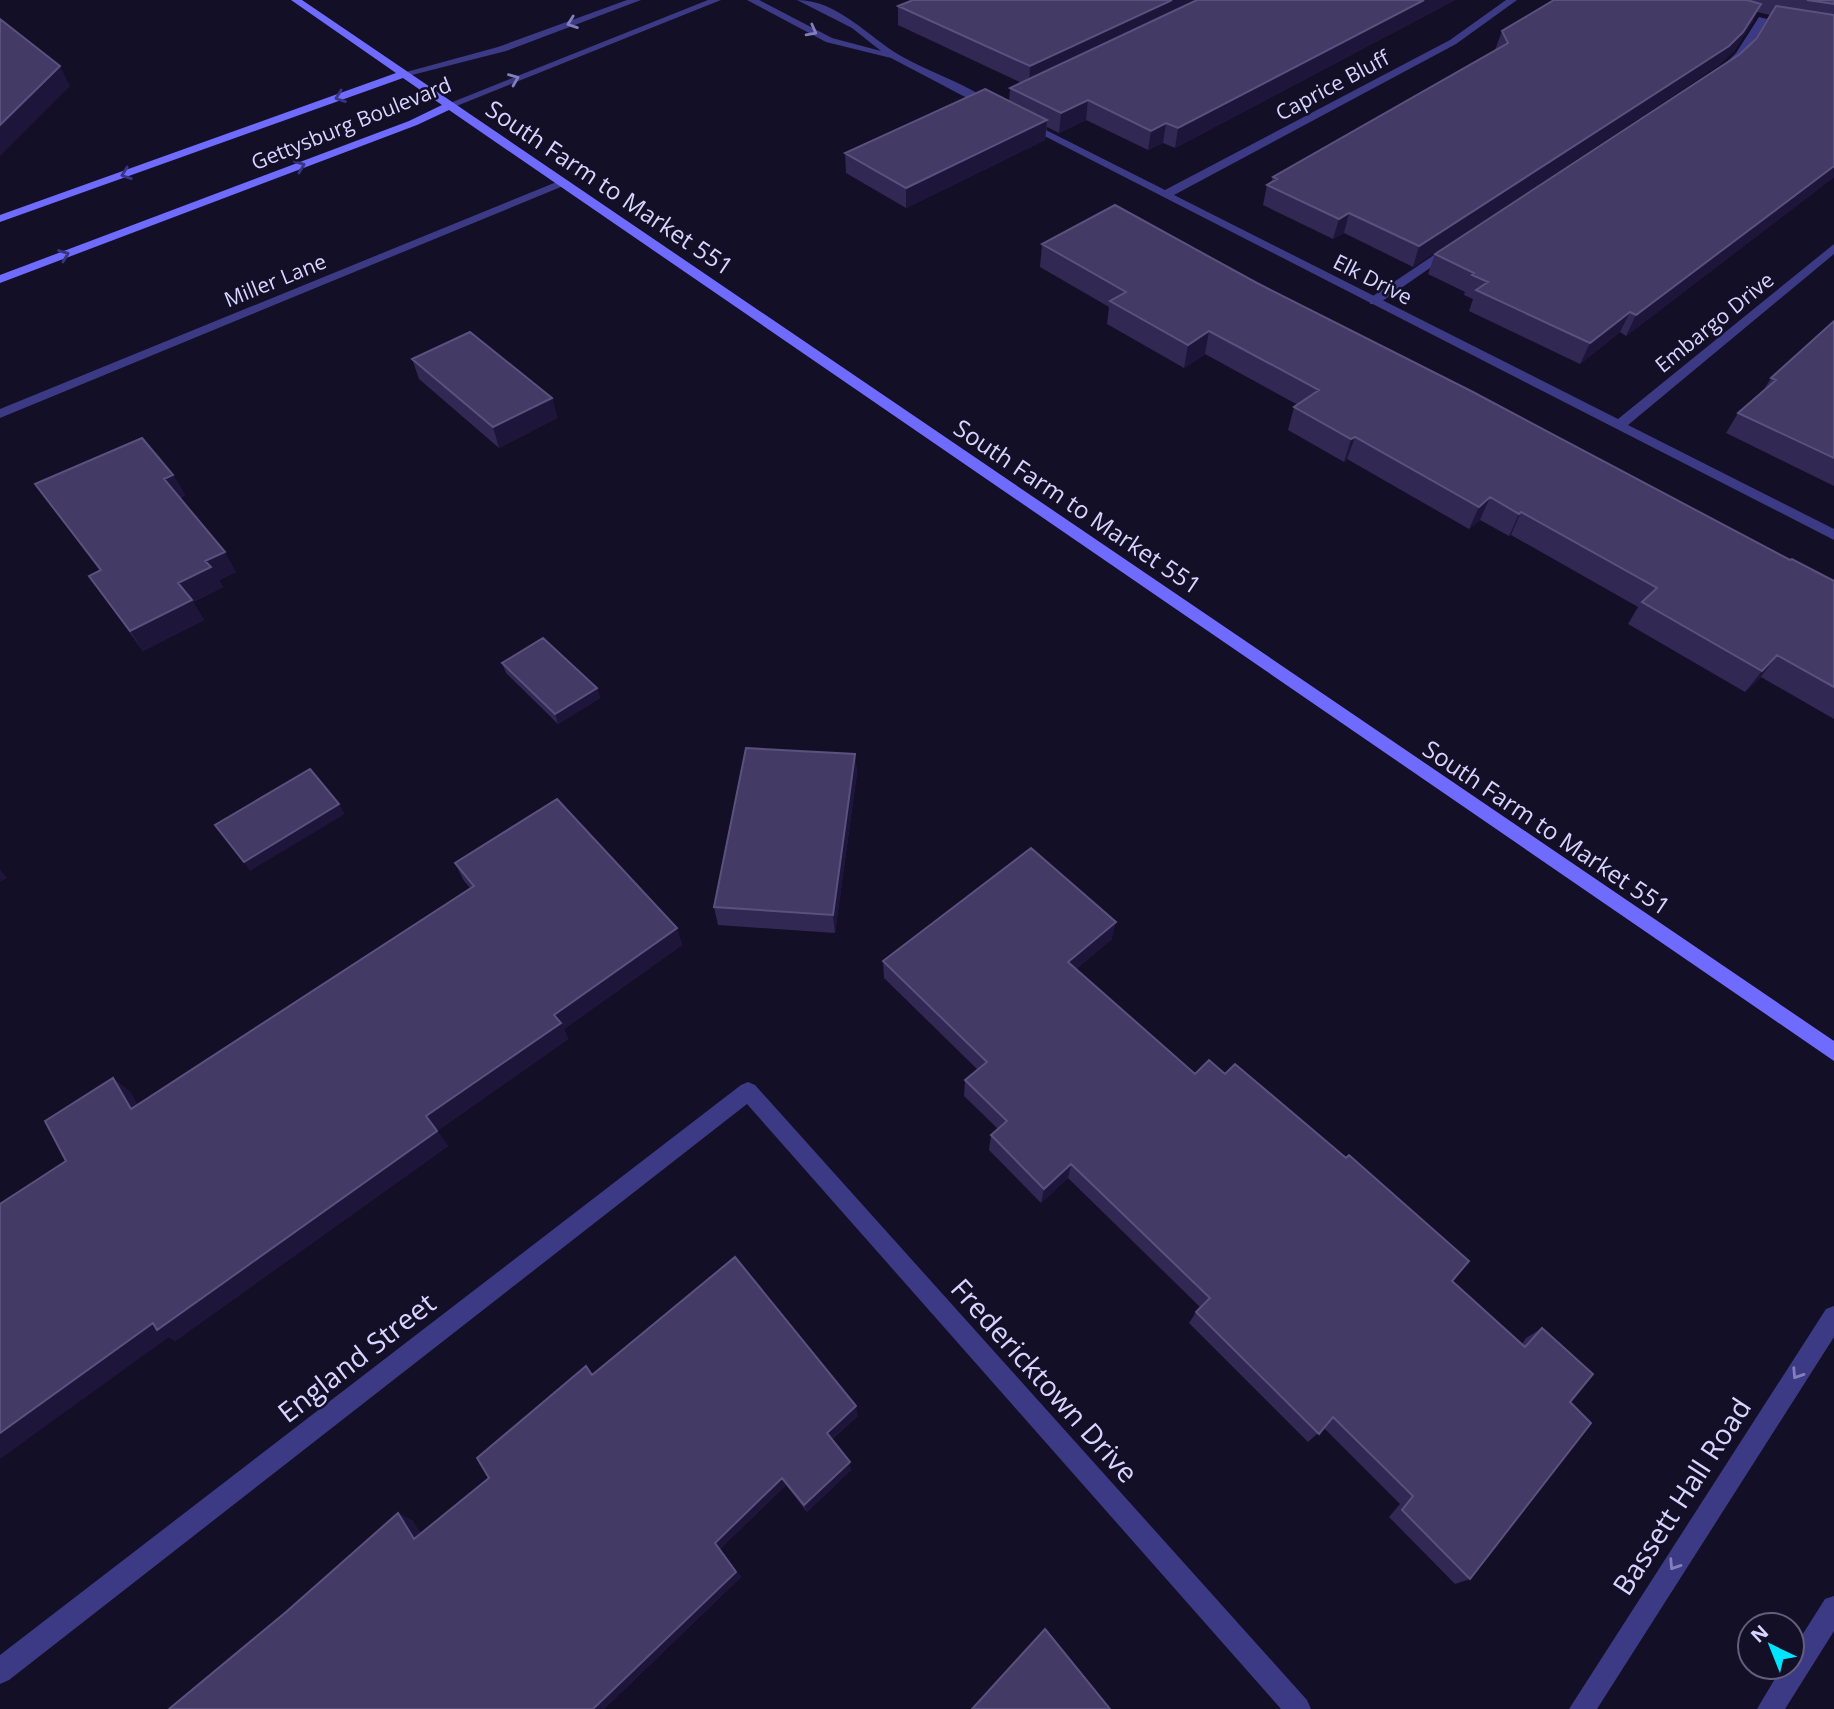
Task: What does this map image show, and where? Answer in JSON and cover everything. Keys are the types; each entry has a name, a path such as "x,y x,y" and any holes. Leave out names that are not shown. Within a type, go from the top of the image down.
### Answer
{"main road":[{"name":"South Farm to Market 551","path":"296,0 1834,1052"},
{"name":"Gettysburg Boulevard","path":"0,219 404,74"},
{"name":"Gettysburg Boulevard","path":"0,279 413,124 450,105"}],"street":[{"name":"Gettysburg Boulevard","path":"404,74 502,49 636,0"},
{"name":"Gettysburg Boulevard","path":"450,105 716,0"},
{"path":"752,0 829,40 895,58 1002,108"},
{"path":"802,0 855,26 895,58"},
{"name":"Caprice Bluff","path":"1165,195 1452,42 1511,0"},
{"path":"1714,77 1740,55 1768,20 1749,16"},
{"name":"Elk Drive","path":"1018,120 1834,535"},
{"name":"Miller Lane","path":"0,414 564,182"},
{"path":"1374,300 1465,241"},
{"name":"Embargo Drive","path":"1618,426 1834,248"},
{"name":"England Street","path":"0,1671 748,1091"},
{"name":"Fredericktown Drive","path":"748,1091 1298,1709"},
{"name":"Bassett Hall Road","path":"1582,1709 1834,1317"},
{"path":"1770,1709 1834,1608"}],"building":[{"path":"913,0 1172,0 1030,66 898,6"},
{"path":"1197,0 1424,0 1178,128 1166,123 1151,131 1088,100 1061,113 1010,88"},
{"path":"1554,0 1747,0 1761,4 1743,32 1729,46 1419,246 1349,213 1339,219 1267,185 1277,179 1273,177 1508,43 1502,31"},
{"path":"1807,0 1834,0 1834,4"},
{"path":"1776,6 1834,15 1834,166 1636,315 1630,312 1590,343 1476,290 1488,282 1435,254 1740,54 1756,39"},
{"path":"0,19 60,66 0,125"},
{"path":"985,89 1047,120 906,188 845,153"},
{"path":"1115,205 1257,283 1473,392 1834,581 1834,687 1777,655 1762,671 1642,602 1657,588 1521,512 1519,514 1490,497 1479,507 1355,437 1351,439 1294,407 1319,390 1209,331 1188,345 1110,301 1126,292 1042,244"},
{"path":"1834,321 1834,458 1738,413 1776,380 1771,378"},
{"path":"470,332 552,398 493,427 412,359"},
{"path":"142,438 173,475 164,479 225,552 205,561 211,567 178,583 192,600 130,631 89,576 101,570 35,484"},
{"path":"543,638 597,688 555,714 502,663"},
{"path":"746,748 855,754 833,915 714,907"},
{"path":"310,769 339,804 244,862 215,825"},
{"path":"557,799 677,928 554,1015 561,1023 426,1116 437,1131 157,1330 153,1323 0,1433 0,1204 66,1161 45,1121 113,1078 131,1109 474,886 455,863"},
{"path":"1031,848 1116,922 1068,962 1195,1074 1209,1060 1225,1074 1235,1064 1346,1158 1349,1155 1469,1261 1452,1281 1525,1347 1542,1328 1593,1374 1570,1402 1591,1423 1470,1579 1402,1510 1413,1496 1333,1417 1319,1434 1196,1312 1210,1298 1071,1164 1044,1189 991,1135 1007,1121 965,1080 987,1062 883,961"},
{"path":"735,1257 856,1406 827,1433 850,1462 804,1505 782,1478 715,1543 736,1572 593,1709 169,1709 286,1612 398,1513 414,1539 489,1478 477,1458 586,1366 592,1375"},
{"path":"1045,1629 1110,1709 972,1709"}]}
